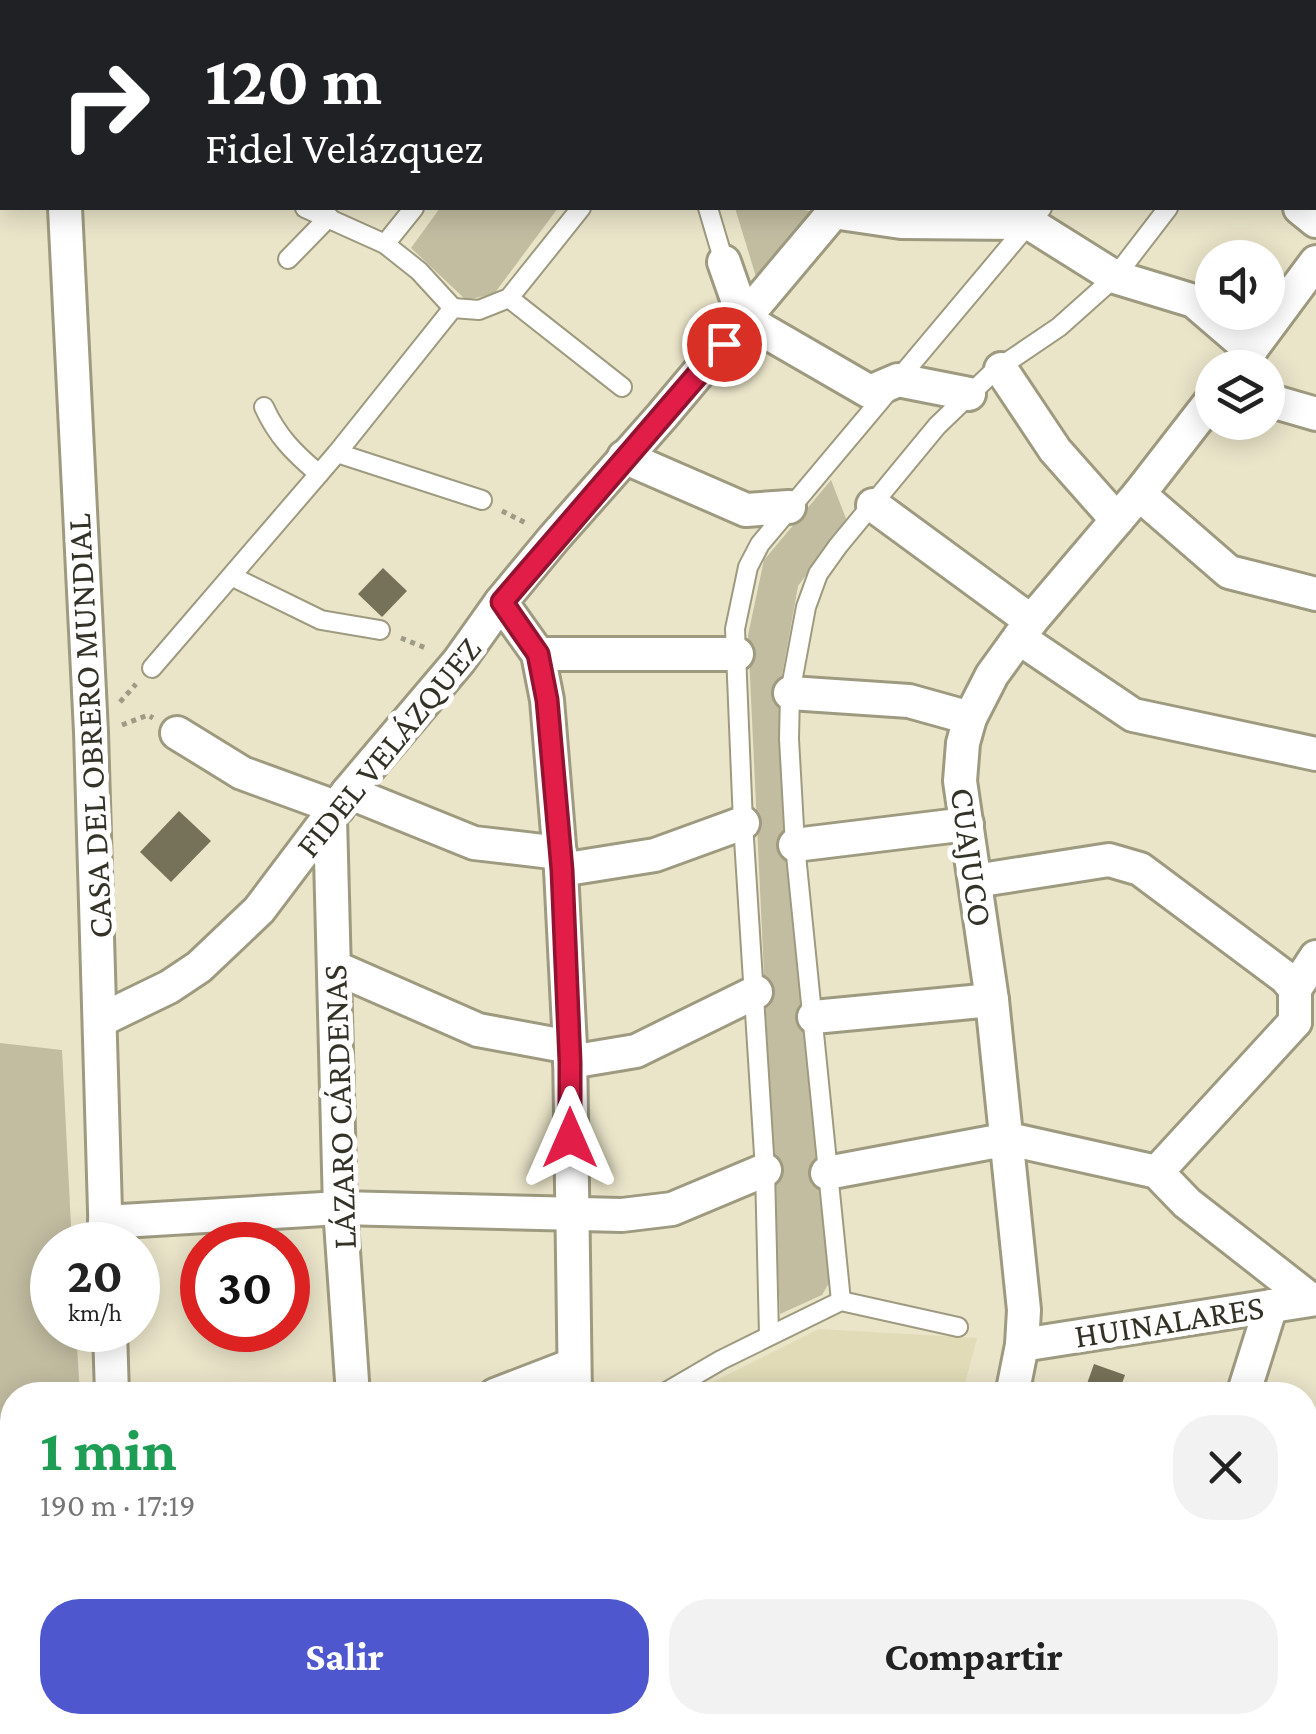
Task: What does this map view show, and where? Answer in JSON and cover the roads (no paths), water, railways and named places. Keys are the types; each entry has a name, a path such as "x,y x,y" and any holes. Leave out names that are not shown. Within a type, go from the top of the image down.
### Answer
{"street":[{"name":"CASA DEL OBRERO MUNDIAL","path":"65,210 101,1020 106,1222"},
{"name":"FIDEL VELÁZQUEZ","path":"101,1020 170,988 227,944 259,910 554,538 744,319 830,210"},
{"path":"836,210 901,222 1036,215 1115,277 1194,301 1237,350"},
{"path":"724,262 744,319 870,392 898,380 969,394"},
{"path":"1252,350 1316,262"},
{"path":"1001,369 1055,450 1117,520"},
{"path":"1285,405 1316,414"},
{"name":"CUAJUCO","path":"1015,1382 1024,1310 1009,1140 960,781 963,743 970,718 992,675 1025,629 1195,422"},
{"path":"624,457 746,510 789,507"},
{"path":"1139,494 1229,572 1316,594"},
{"path":"873,505 1133,715 1316,754"},
{"path":"502,602 538,654 547,700 561,861 570,1054 574,1380"},
{"path":"538,654 737,654"},
{"path":"790,694 909,701 970,718"},
{"path":"177,733 242,773 339,806 474,843 561,861 656,856 743,823"},
{"name":"LÁZARO CÁRDENAS","path":"339,806 334,967 340,1208 352,1382"},
{"path":"795,845 968,824"},
{"path":"975,881 1108,860 1140,869 1286,978 1302,1016"},
{"path":"1157,1172 1302,1016 1316,957"},
{"path":"334,967 478,1030 570,1054 636,1051 756,992"},
{"path":"814,1017 992,1000"},
{"path":"827,1172 1009,1140 1157,1172 1187,1203 1313,1299"},
{"path":"160,1228 340,1208 622,1215 672,1209 765,1170"},
{"name":"HUINALARES","path":"1022,1345 1313,1299"},
{"path":"1247,1382 1271,1306"},
{"path":"111,1352 112,1382"}],"lane":[{"path":"310,210 385,244 419,271 453,308 479,310 509,298 579,210"},
{"path":"385,244 412,210"},
{"path":"709,210 724,262"},
{"path":"841,1301 788,739 790,694 806,607 818,574 937,426 969,394 1059,327 1115,277 1166,210"},
{"path":"769,1335 765,1170 735,629 748,567 760,544 789,507 1036,215"},
{"path":"288,258 329,217"},
{"path":"509,298 622,387"},
{"path":"152,668 337,453 453,308"},
{"path":"264,407 290,450 318,474"},
{"path":"337,453 482,500"},
{"path":"233,577 321,620 380,630"},
{"path":"684,1382 841,1301 958,1327"}]}
